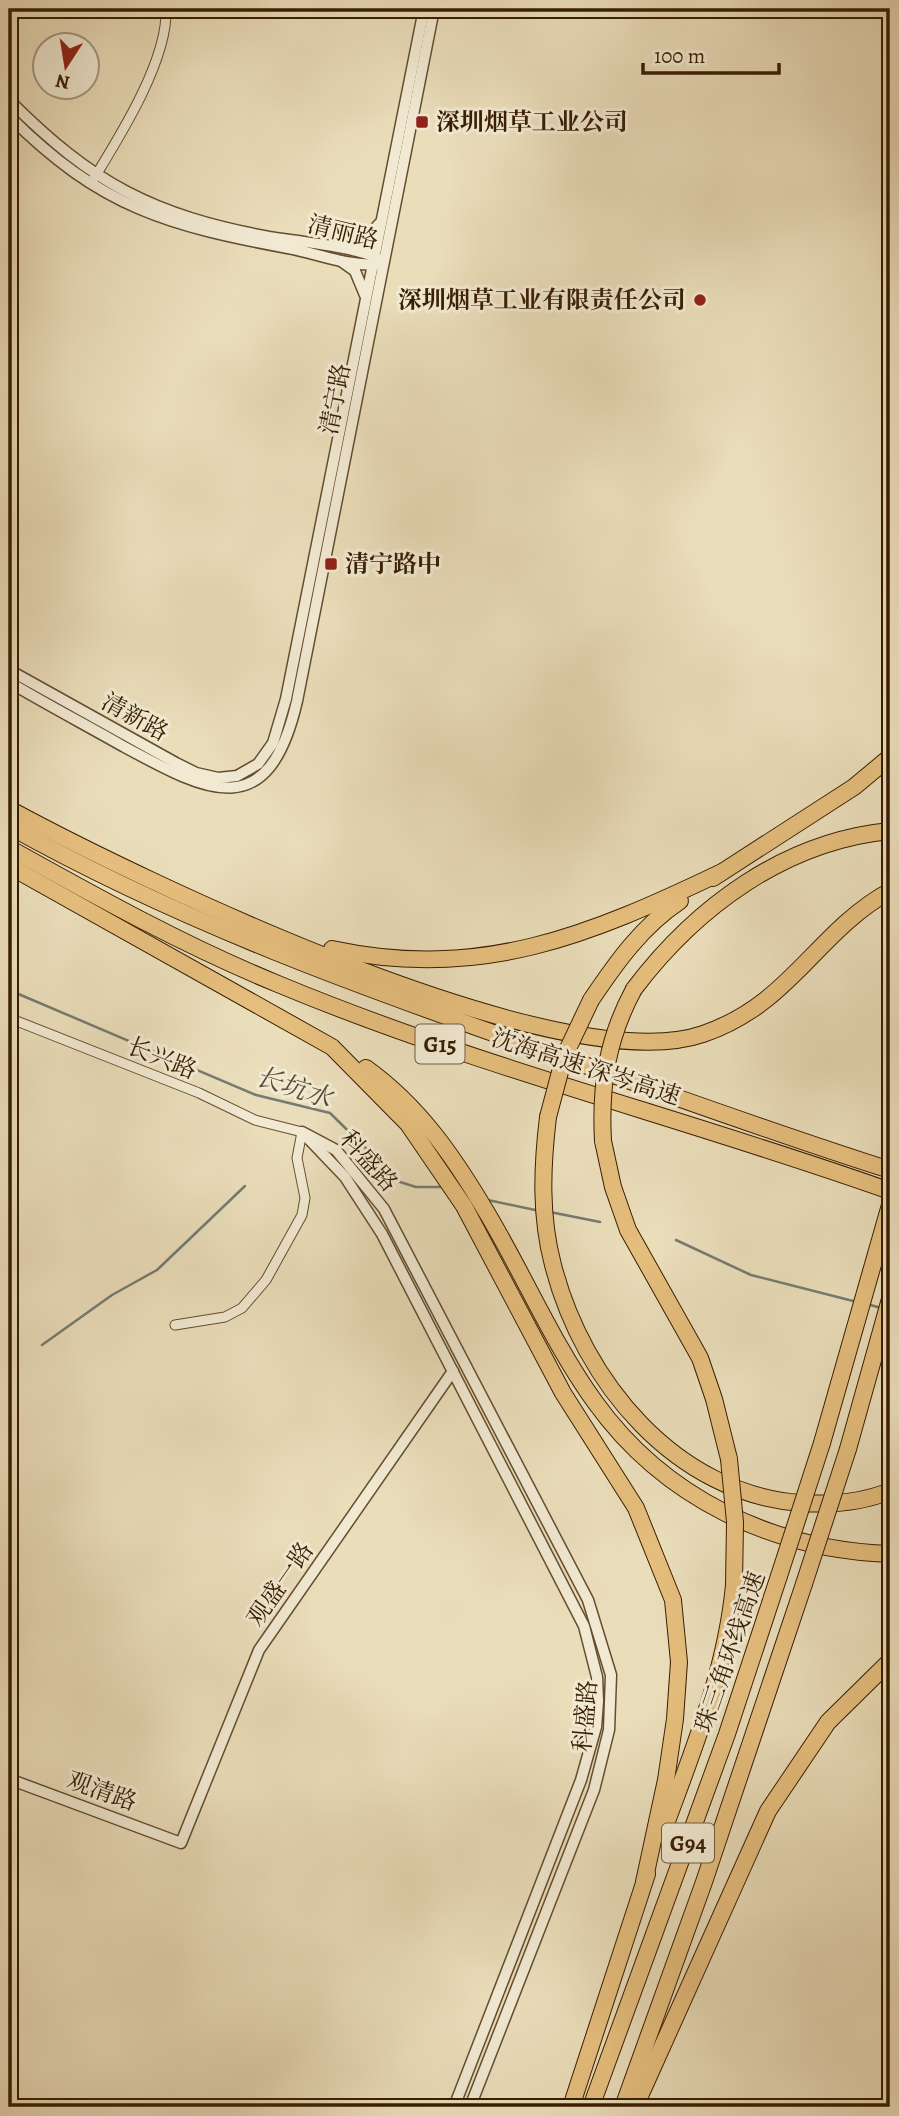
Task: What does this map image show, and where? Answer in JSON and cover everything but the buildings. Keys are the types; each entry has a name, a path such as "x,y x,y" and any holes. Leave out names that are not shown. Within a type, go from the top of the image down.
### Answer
{"highway":[{"path":"890,757 854,788 668,909 617,962 591,1000 564,1056 548,1117 543,1191 545,1226 561,1293 577,1332 597,1368 622,1402 680,1459 728,1488 753,1497 784,1502 846,1502 890,1491"},
{"path":"9,809 53,833 263,930 463,1005 588,1037 649,1043 700,1035 744,1017 780,991 849,920 890,891"},
{"name":"沈海高速 深岑高速","path":"9,826 121,883 311,967 396,1000 890,1170"},
{"path":"571,2107 644,1882 718,1678 731,1617 734,1585 735,1522 729,1459 704,1367 628,1230 613,1188 603,1141 602,1090 608,1049 618,1020 634,989 659,956 736,888 807,850 864,834 890,831"},
{"name":"沈海高速 深岑高速","path":"9,848 149,926 278,984 412,1035 890,1191"},
{"path":"9,866 332,1047 382,1079 407,1101 434,1131 468,1181 594,1401 619,1433 668,1478 708,1505 782,1537 821,1547 890,1554"},
{"path":"263,930 355,954 412,960 472,958 527,950 580,934 649,907 722,872"},
{"path":"332,1047 408,1124 464,1206 563,1393 636,1508 671,1592 678,1637 675,1719 667,1780 644,1882"},
{"name":"珠三角环线高速","path":"591,2107 696,1820 779,1576 822,1443 890,1205"},
{"name":"珠三角环线高速","path":"623,2107 704,1882 804,1584 848,1449 890,1299"},
{"path":"635,2107 768,1811 828,1722 890,1661"}],"street":[{"path":"93,180 116,144 144,86 164,37 166,9"},
{"name":"清宁路","path":"248,777 266,755 281,724 365,304 377,261 382,219 424,9"},
{"name":"清宁路","path":"248,777 270,768 278,758 290,729 377,261 434,9"},
{"name":"清丽路","path":"9,100 50,141 121,202 190,229 377,261"},
{"name":"清丽路","path":"9,116 33,140 93,180"},
{"path":"365,304 364,291 355,271 334,253 363,242 377,229 382,219"},
{"name":"清新路","path":"9,670 196,773 228,778 248,777"},
{"name":"清新路","path":"9,682 192,782 217,788 248,777"},
{"name":"长兴路","path":"9,1017 199,1093 255,1120 302,1132"},
{"path":"174,1325 225,1317 242,1308 266,1280 302,1215 304,1198 297,1158 302,1132"},
{"name":"科盛路","path":"302,1132 345,1177 366,1206 576,1605 592,1651 598,1701 596,1727 581,1780 454,2107"},
{"name":"科盛路","path":"302,1132 336,1150 384,1209 588,1600 611,1675 609,1730 594,1790 470,2107"},
{"name":"观盛一路","path":"181,1843 259,1650 453,1371"},
{"name":"观清路","path":"9,1779 181,1843"}],"waterway":[{"name":"长坑水","path":"9,990 256,1095 330,1113 400,1182 416,1187 445,1187"},
{"path":"42,1345 112,1295 157,1270 245,1186"},
{"name":"长坑水","path":"488,1200 540,1211"},
{"name":"长坑水","path":"550,1212 600,1222"},
{"name":"长坑水","path":"676,1240 751,1275 857,1302"},
{"name":"长坑水","path":"867,1304 881,1308"}],"place":[{"name":"深圳烟草工业公司","path":"422,122"},
{"name":"深圳烟草工业有限责任公司","path":"700,300"},
{"name":"清宁路中","path":"331,564"}]}
